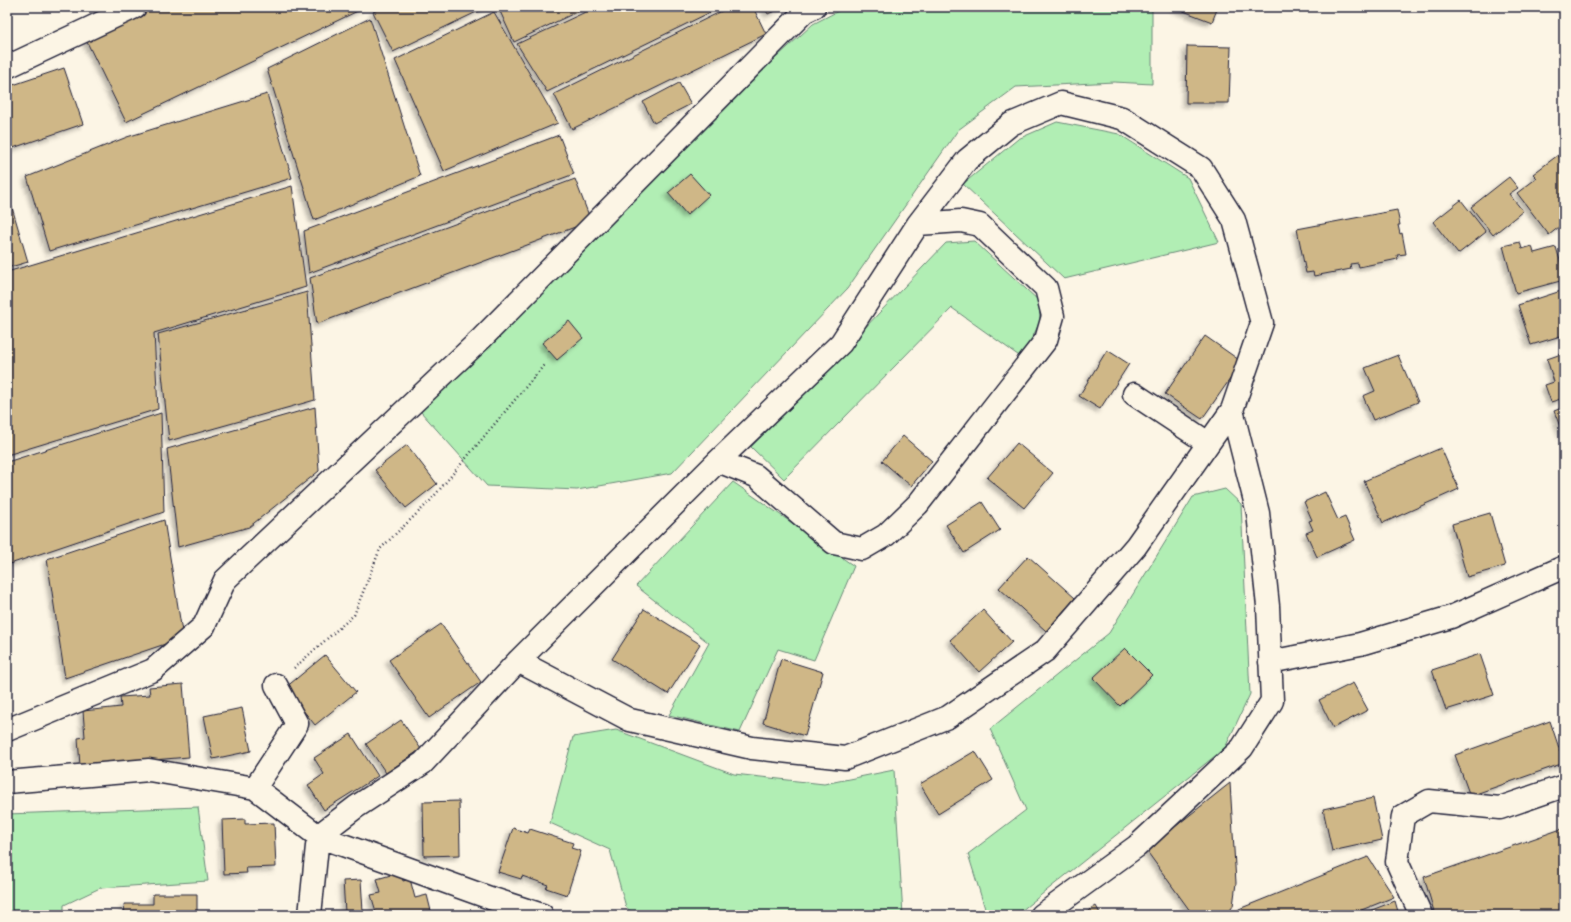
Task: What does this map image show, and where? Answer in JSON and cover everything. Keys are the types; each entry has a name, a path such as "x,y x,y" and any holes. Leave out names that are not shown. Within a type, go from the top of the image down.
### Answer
{"street":[{"path":"7,67 135,7"},
{"path":"7,730 153,670 204,626 225,580 482,338 804,12 814,7"},
{"path":"310,915 318,836 356,808 423,763 518,661 718,461 841,344 918,224 967,160 1011,124 1061,103 1122,118 1201,168 1234,220 1262,323 1232,410 1136,546 1045,651 948,717 845,758 752,748 630,720 518,661"},
{"path":"718,461 756,476 834,543 862,549 886,535 918,504 1046,340 1053,316 1046,288 980,225 961,221 918,224"},
{"path":"1134,394 1208,444"},
{"path":"1042,915 1136,846 1242,748 1272,701 1268,606 1258,513 1232,410"},
{"path":"1270,662 1360,644 1451,617 1564,567"},
{"path":"255,788 297,724 276,685"},
{"path":"7,782 149,770 255,788 318,836 482,896 542,915"},
{"path":"1421,915 1397,862 1403,816 1429,801 1500,808 1564,786"}],"path":[{"path":"276,685 354,615 380,549 430,501 545,364"}],"green space":[{"path":"846,7 1152,7 1152,84 1114,82 1016,87 958,130 847,289 672,473 577,490 487,486 421,412 741,90 813,24"},
{"path":"1057,122 1119,134 1188,178 1219,242 1064,279 963,184 1018,139"},
{"path":"974,241 1039,301 1040,322 1022,358 952,308 784,479 751,447 946,243"},
{"path":"733,482 854,566 814,660 778,649 740,732 669,715 709,643 636,586"},
{"path":"1225,489 1241,504 1250,694 1225,748 1016,915 987,915 968,854 1026,810 990,729 1109,633 1193,497"},
{"path":"616,730 734,774 824,784 894,770 903,915 635,915 626,907 610,850 550,823 573,737"},
{"path":"198,807 208,881 100,888 64,905 64,915 7,915 7,814"}],"building":[{"path":"149,7 366,7 126,122 85,38"},
{"path":"383,7 487,7 393,52 373,12"},
{"path":"498,7 587,7 514,42"},
{"path":"596,7 721,7 547,92 517,44"},
{"path":"730,7 753,7 766,34 572,129 554,94"},
{"path":"764,7 783,7 768,14"},
{"path":"1173,7 1218,7 1212,22"},
{"path":"494,12 558,123 444,171 395,60"},
{"path":"370,18 420,176 314,220 267,69"},
{"path":"1187,46 1231,47 1229,103 1186,103"},
{"path":"64,68 83,124 7,150 7,87"},
{"path":"679,83 691,104 654,123 643,102"},
{"path":"267,94 292,178 49,251 27,177 127,137"},
{"path":"559,135 574,174 309,273 304,231"},
{"path":"1558,155 1561,160 1564,157 1564,223 1549,235 1517,193 1537,178 1533,174"},
{"path":"690,174 709,195 687,215 668,193"},
{"path":"1509,177 1518,188 1509,194 1523,211 1493,235 1471,207"},
{"path":"575,179 591,221 317,324 310,278"},
{"path":"292,186 306,287 154,333 158,409 7,455 7,272"},
{"path":"1461,200 1486,232 1458,254 1433,222"},
{"path":"11,204 28,262 7,268 7,206"},
{"path":"1397,210 1400,225 1398,225 1400,234 1402,233 1406,254 1397,255 1398,259 1359,267 1358,263 1350,264 1351,269 1314,276 1313,272 1306,273 1297,229"},
{"path":"1520,242 1522,249 1532,246 1534,253 1556,247 1564,274 1564,280 1516,293 1503,246"},
{"path":"1564,290 1564,335 1531,345 1518,305"},
{"path":"307,292 315,400 169,441 158,334"},
{"path":"569,321 583,338 557,360 542,343"},
{"path":"1205,336 1242,362 1202,419 1165,394"},
{"path":"1107,350 1129,364 1100,409 1079,396"},
{"path":"1564,353 1564,398 1551,402 1545,385 1554,382 1547,359"},
{"path":"1398,355 1418,402 1373,420 1363,396 1375,391 1365,368"},
{"path":"315,407 319,471 249,527 178,547 167,449"},
{"path":"1564,407 1564,437 1554,411"},
{"path":"161,413 164,512 7,565 7,462"},
{"path":"903,436 932,461 911,486 882,461"},
{"path":"1017,443 1053,473 1024,508 987,478"},
{"path":"407,445 437,484 406,508 375,470"},
{"path":"1441,448 1459,489 1383,523 1364,481"},
{"path":"1325,492 1338,520 1345,517 1355,540 1317,557 1306,533 1313,530 1309,521 1312,520 1304,502"},
{"path":"982,502 1000,530 964,553 946,525"},
{"path":"1490,513 1505,566 1467,577 1452,524"},
{"path":"164,520 183,638 65,678 47,559"},
{"path":"1028,556 1075,598 1046,631 999,588"},
{"path":"644,609 700,644 668,694 612,659"},
{"path":"983,610 1012,642 979,672 950,640"},
{"path":"441,624 481,682 429,718 389,660"},
{"path":"1125,648 1152,675 1120,706 1093,678"},
{"path":"1480,654 1494,695 1446,710 1432,670"},
{"path":"325,655 356,692 315,725 285,688"},
{"path":"781,659 823,672 805,736 763,723"},
{"path":"1353,683 1368,710 1333,728 1319,700"},
{"path":"183,684 189,757 80,766 78,738 85,737 83,711 121,707 120,697 150,695 149,687"},
{"path":"242,708 251,751 213,759 204,716"},
{"path":"401,720 421,749 386,773 366,744"},
{"path":"1550,721 1564,763 1470,796 1455,755"},
{"path":"351,734 378,776 324,810 308,785 324,774 314,758"},
{"path":"975,751 993,780 938,814 920,784"},
{"path":"1230,783 1236,883 1233,906 1227,915 1193,915 1146,850"},
{"path":"1373,798 1382,840 1332,851 1323,809"},
{"path":"459,801 460,855 424,856 423,802"},
{"path":"245,819 245,824 274,823 276,867 246,868 247,873 224,874 222,820"},
{"path":"513,828 528,833 530,829 573,843 571,848 581,851 567,895 546,888 548,885 522,876 521,879 498,872"},
{"path":"1564,828 1564,915 1435,915 1424,877"},
{"path":"1368,857 1394,897 1349,915 1233,915 1239,909"},
{"path":"401,872 403,881 410,879 415,898 427,895 432,915 377,915 371,895 381,893 377,879"},
{"path":"361,880 363,911 345,912 343,881"},
{"path":"153,894 197,894 197,915 125,915 124,904 153,904"},
{"path":"1395,901 1399,915 1359,915"},
{"path":"1096,906 1101,915 1082,915"}]}
